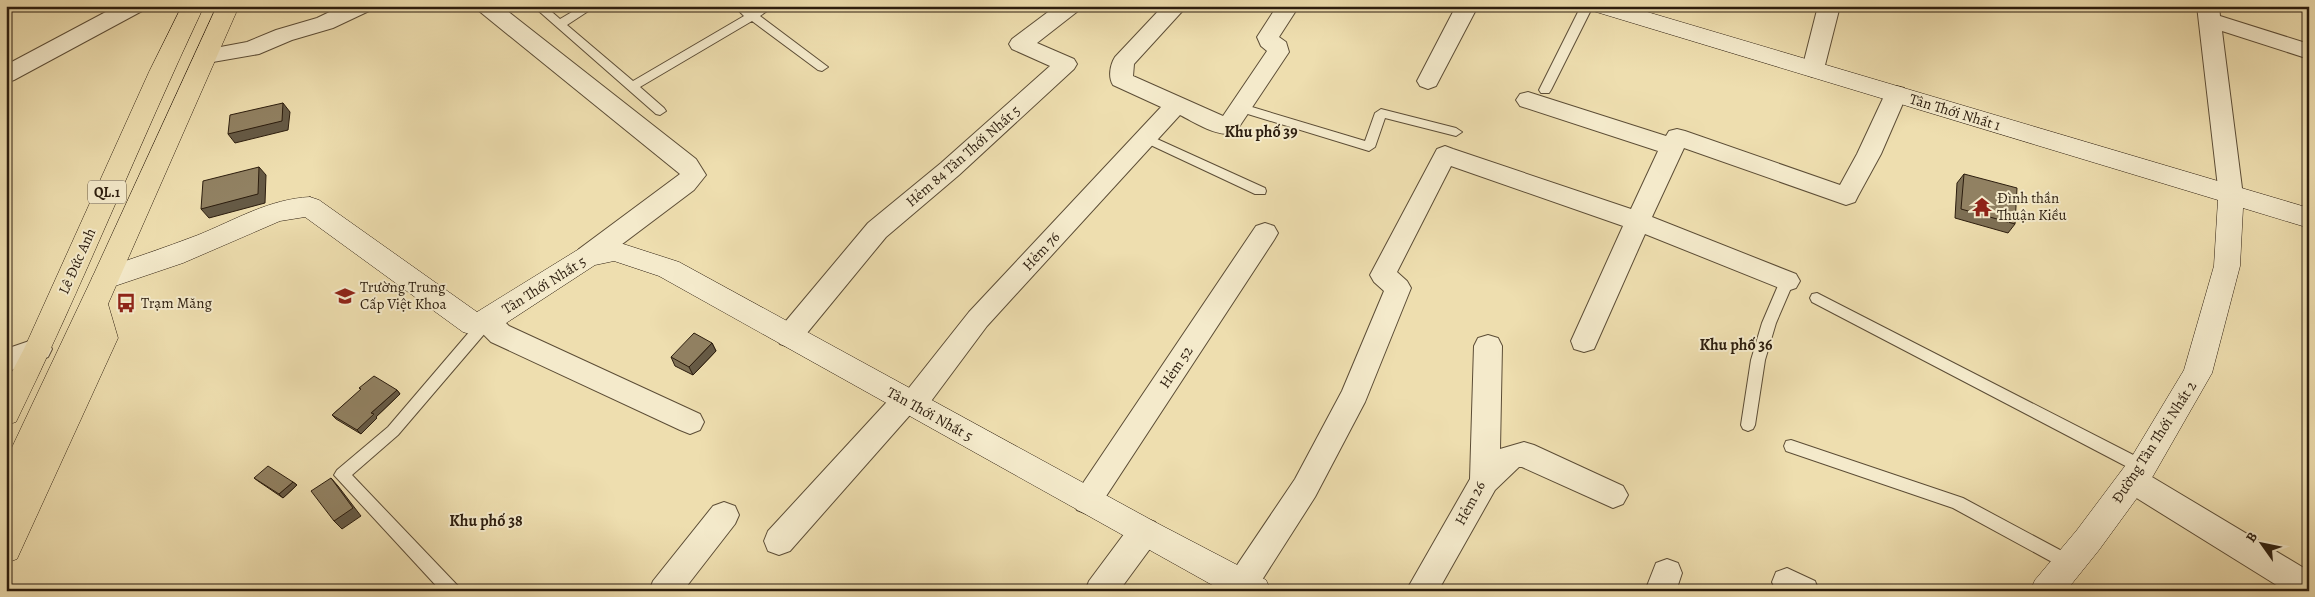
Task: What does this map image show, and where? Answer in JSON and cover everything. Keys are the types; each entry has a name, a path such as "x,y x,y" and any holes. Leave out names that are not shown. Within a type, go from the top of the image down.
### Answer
{"highway":[{"name":"QL.1","path":"6,493 225,16 239,6"},
{"name":"Lê Đức Anh","path":"6,413 26,356 186,13"},
{"path":"6,549 104,338 100,291"},
{"name":"Lê Đức Anh","path":"6,381 26,356"}],"street":[{"path":"6,76 134,6"},
{"path":"207,56 251,49 284,35 325,23 361,6"},
{"path":"487,6 631,119 694,174 685,184 588,256"},
{"name":"Hẻm 84 Tân Thới Nhất 5","path":"789,336 877,230 950,169 1066,64 1020,44 1070,6"},
{"path":"1176,6 1123,62 1121,80 1227,127 1242,108 1278,52 1278,47 1269,41 1268,37 1288,6"},
{"path":"1428,81 1467,6"},
{"name":"Tân Thới Nhất 1","path":"1601,6 2309,218"},
{"path":"1813,70 1829,6"},
{"path":"2209,13 2309,52"},
{"name":"Đường Tân Thới Nhất 2","path":"2046,591 2088,540 2137,473 2198,373 2227,266 2231,196 2209,13"},
{"path":"1584,341 1677,137 1846,196 1869,154 1896,94"},
{"path":"1536,95 1672,147"},
{"name":"Hẻm 76","path":"779,541 909,402 978,319 1177,104"},
{"path":"1100,591 1144,532 1249,587 1355,394 1398,288 1383,275 1445,156 1638,221 1788,281"},
{"name":"Tân Thới Nhất 5","path":"100,291 149,266 217,238 262,216 292,206 310,207 473,324 486,321 588,256 614,252 669,270 1144,532"},
{"name":"Hẻm 52","path":"1087,500 1265,233"},
{"path":"486,321 500,334 690,422"},
{"name":"Hẻm 26","path":"1421,591 1485,481 1488,346"},
{"path":"1485,481 1506,458 1524,454 1613,495"},
{"path":"2137,473 2309,588"},
{"path":"664,591 724,515"}],"lane":[{"path":"538,6 660,111"},
{"path":"559,24 591,6"},
{"path":"739,6 822,67"},
{"path":"632,87 769,6"},
{"path":"1536,95 1587,6"},
{"path":"1242,108 1369,147 1381,113 1456,132"},
{"path":"1146,138 1260,191"},
{"path":"1748,424 1758,360 1769,323 1788,281"},
{"path":"1817,298 2137,473"},
{"path":"452,591 342,475 393,431 486,321"},
{"path":"1791,446 1958,503 2068,563"}],"building":[{"path":"283,103 282,121 228,134 230,115"},
{"path":"259,167 258,194 201,209 203,181"},
{"name":"Đình thần Thuận Kiều","path":"1964,174 2017,188 2015,224 1961,209"},
{"path":"694,333 712,343 689,367 671,357"},
{"path":"374,376 397,390 371,413 374,414 357,430 332,415 361,389 359,388"},
{"path":"268,466 293,482 279,494 254,478"},
{"path":"331,478 353,508 334,521 311,491"}],"place":[{"name":"Đình thần Thuận Kiều","path":"1982,207"},
{"name":"Trường Trung Cấp Việt Khoa","path":"345,296"},
{"name":"Trạm Măng","path":"126,303"}],"district":[{"name":"Khu phố 39","path":"1261,132"},
{"name":"Khu phố 36","path":"1736,345"},
{"name":"Khu phố 38","path":"486,521"}]}
